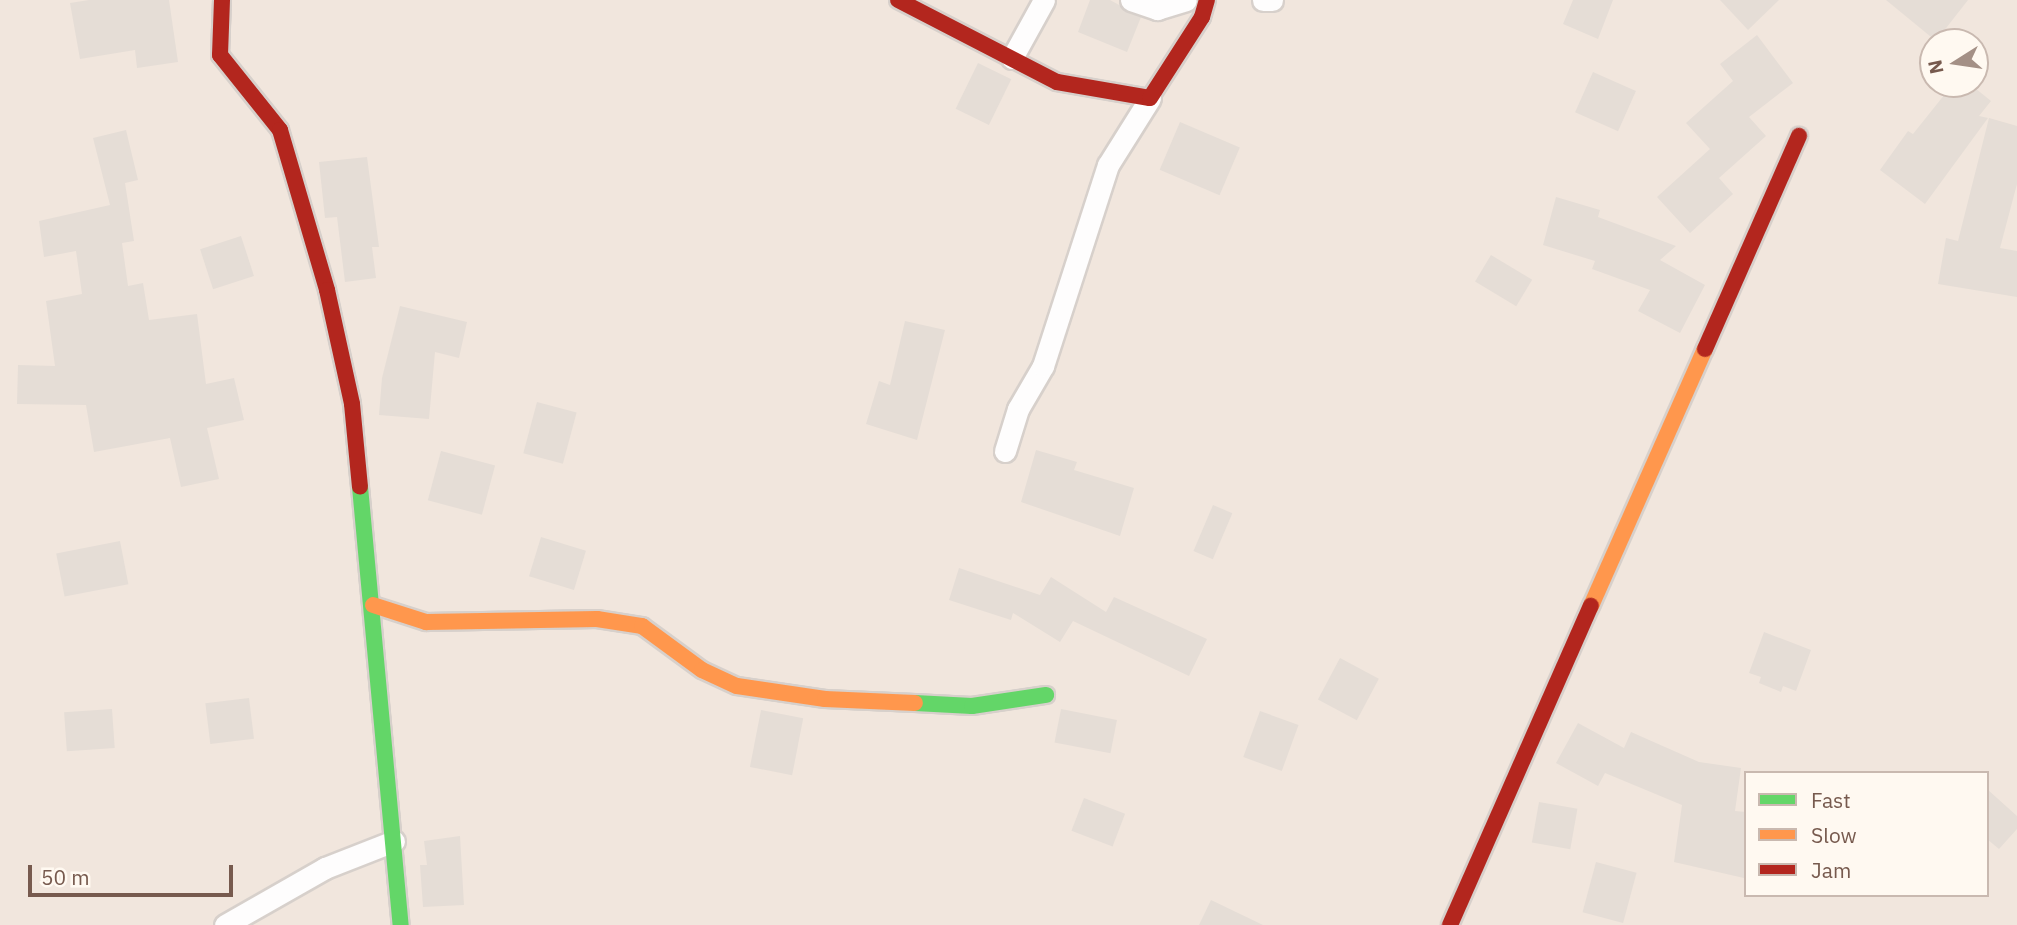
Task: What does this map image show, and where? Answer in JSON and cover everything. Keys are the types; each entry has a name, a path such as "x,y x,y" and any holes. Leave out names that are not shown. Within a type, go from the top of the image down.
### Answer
{"street":[{"path":"222,0 220,55 280,130 327,290 352,404 401,925"},
{"path":"898,0 1057,82 1098,86 1150,98"},
{"path":"1012,58 1044,0"},
{"path":"1131,0 1157,9 1186,0"},
{"path":"1005,451 1018,409 1044,366 1108,165 1202,17 1207,0"},
{"path":"1263,0 1272,0"},
{"path":"1450,925 1799,136"},
{"path":"373,605 426,622 597,619 642,626 702,670 737,686 825,699 972,706 1046,695"},
{"path":"225,925 325,868 394,841"}],"shaded area":[{"path":"0,0 2017,0 2017,925 0,925"}],"building":[{"path":"89,0 169,0 178,62 137,68 135,50 80,59 70,3"},
{"path":"1090,0 1110,0 1141,17 1127,52 1078,32"},
{"path":"1573,0 1613,0 1598,39 1563,24"},
{"path":"1720,0 1779,0 1748,30"},
{"path":"1886,0 1968,0 1946,28 1920,28"},
{"path":"1757,35 1793,83 1749,117 1766,136 1719,178 1733,194 1690,233 1657,197 1710,149 1686,123 1733,81 1720,64"},
{"path":"978,63 1011,79 989,125 956,109"},
{"path":"1593,72 1636,91 1618,131 1575,112"},
{"path":"1942,98 1987,98 1991,101 1979,116 1988,118 1925,204 1880,170 1908,131 1913,134"},
{"path":"1989,118 2017,126 2017,184 2000,248 2017,251 2017,297 1938,284 1946,238 1958,241"},
{"path":"1180,122 1240,147 1220,195 1160,170"},
{"path":"126,130 138,180 125,183 134,241 122,243 128,286 143,283 149,320 197,314 206,384 234,378 244,420 207,428 219,479 181,487 170,438 94,452 86,405 17,404 18,365 55,366 46,301 82,294 76,251 44,257 39,221 110,205 93,138"},
{"path":"367,157 379,247 372,247 376,278 345,282 337,217 325,218 319,162"},
{"path":"1556,197 1600,210 1598,217 1676,246 1660,260 1705,285 1680,333 1638,311 1650,290 1592,269 1595,261 1543,245"},
{"path":"241,236 254,276 213,289 200,249"},
{"path":"1491,255 1532,280 1516,306 1475,282"},
{"path":"400,306 467,322 459,358 435,352 429,419 379,415 382,378"},
{"path":"905,321 945,330 917,440 866,424 879,381 890,385"},
{"path":"537,402 577,413 563,464 523,453"},
{"path":"1036,450 1077,462 1074,470 1134,488 1120,536 1021,502"},
{"path":"441,451 495,465 482,515 428,500"},
{"path":"1213,505 1232,513 1213,559 1193,551"},
{"path":"541,537 586,551 574,590 529,576"},
{"path":"120,541 128,584 65,597 56,553"},
{"path":"959,568 1040,595 1051,577 1106,612 1114,597 1207,639 1189,676 1073,621 1060,642 1013,613 1011,620 949,600"},
{"path":"1764,632 1811,650 1796,691 1783,686 1781,692 1759,683 1761,677 1749,673"},
{"path":"1340,658 1379,679 1357,720 1318,699"},
{"path":"249,698 254,739 210,744 205,703"},
{"path":"112,709 115,748 67,751 64,712"},
{"path":"1061,709 1117,720 1110,753 1055,742"},
{"path":"761,710 803,718 792,775 750,767"},
{"path":"1260,711 1299,725 1282,771 1243,757"},
{"path":"1578,723 1624,748 1631,732 1699,762 1741,768 1735,811 1744,812 1744,878 1674,862 1682,805 1605,773 1598,786 1556,763"},
{"path":"1989,791 2017,816 2017,829 1999,849 1989,841"},
{"path":"1084,798 1125,814 1113,846 1071,831"},
{"path":"1539,802 1577,809 1570,849 1532,842"},
{"path":"460,836 464,905 423,907 420,865 427,865 424,841"},
{"path":"1596,862 1637,873 1623,923 1583,912"},
{"path":"1211,900 1263,925 1199,925"}],"traffic: fast":[{"path":"360,487 401,925"},
{"path":"915,703 972,706 1046,695"}],"traffic: slow":[{"path":"1591,606 1705,349"},
{"path":"373,605 426,622 597,619 642,626 702,670 737,686 825,699 915,703"}],"traffic: jam":[{"path":"222,0 220,55 280,130 327,290 352,404 360,487"},
{"path":"898,0 1057,82 1150,98 1202,17 1207,0"},
{"path":"1705,349 1799,136"},
{"path":"1450,925 1591,606"}]}
